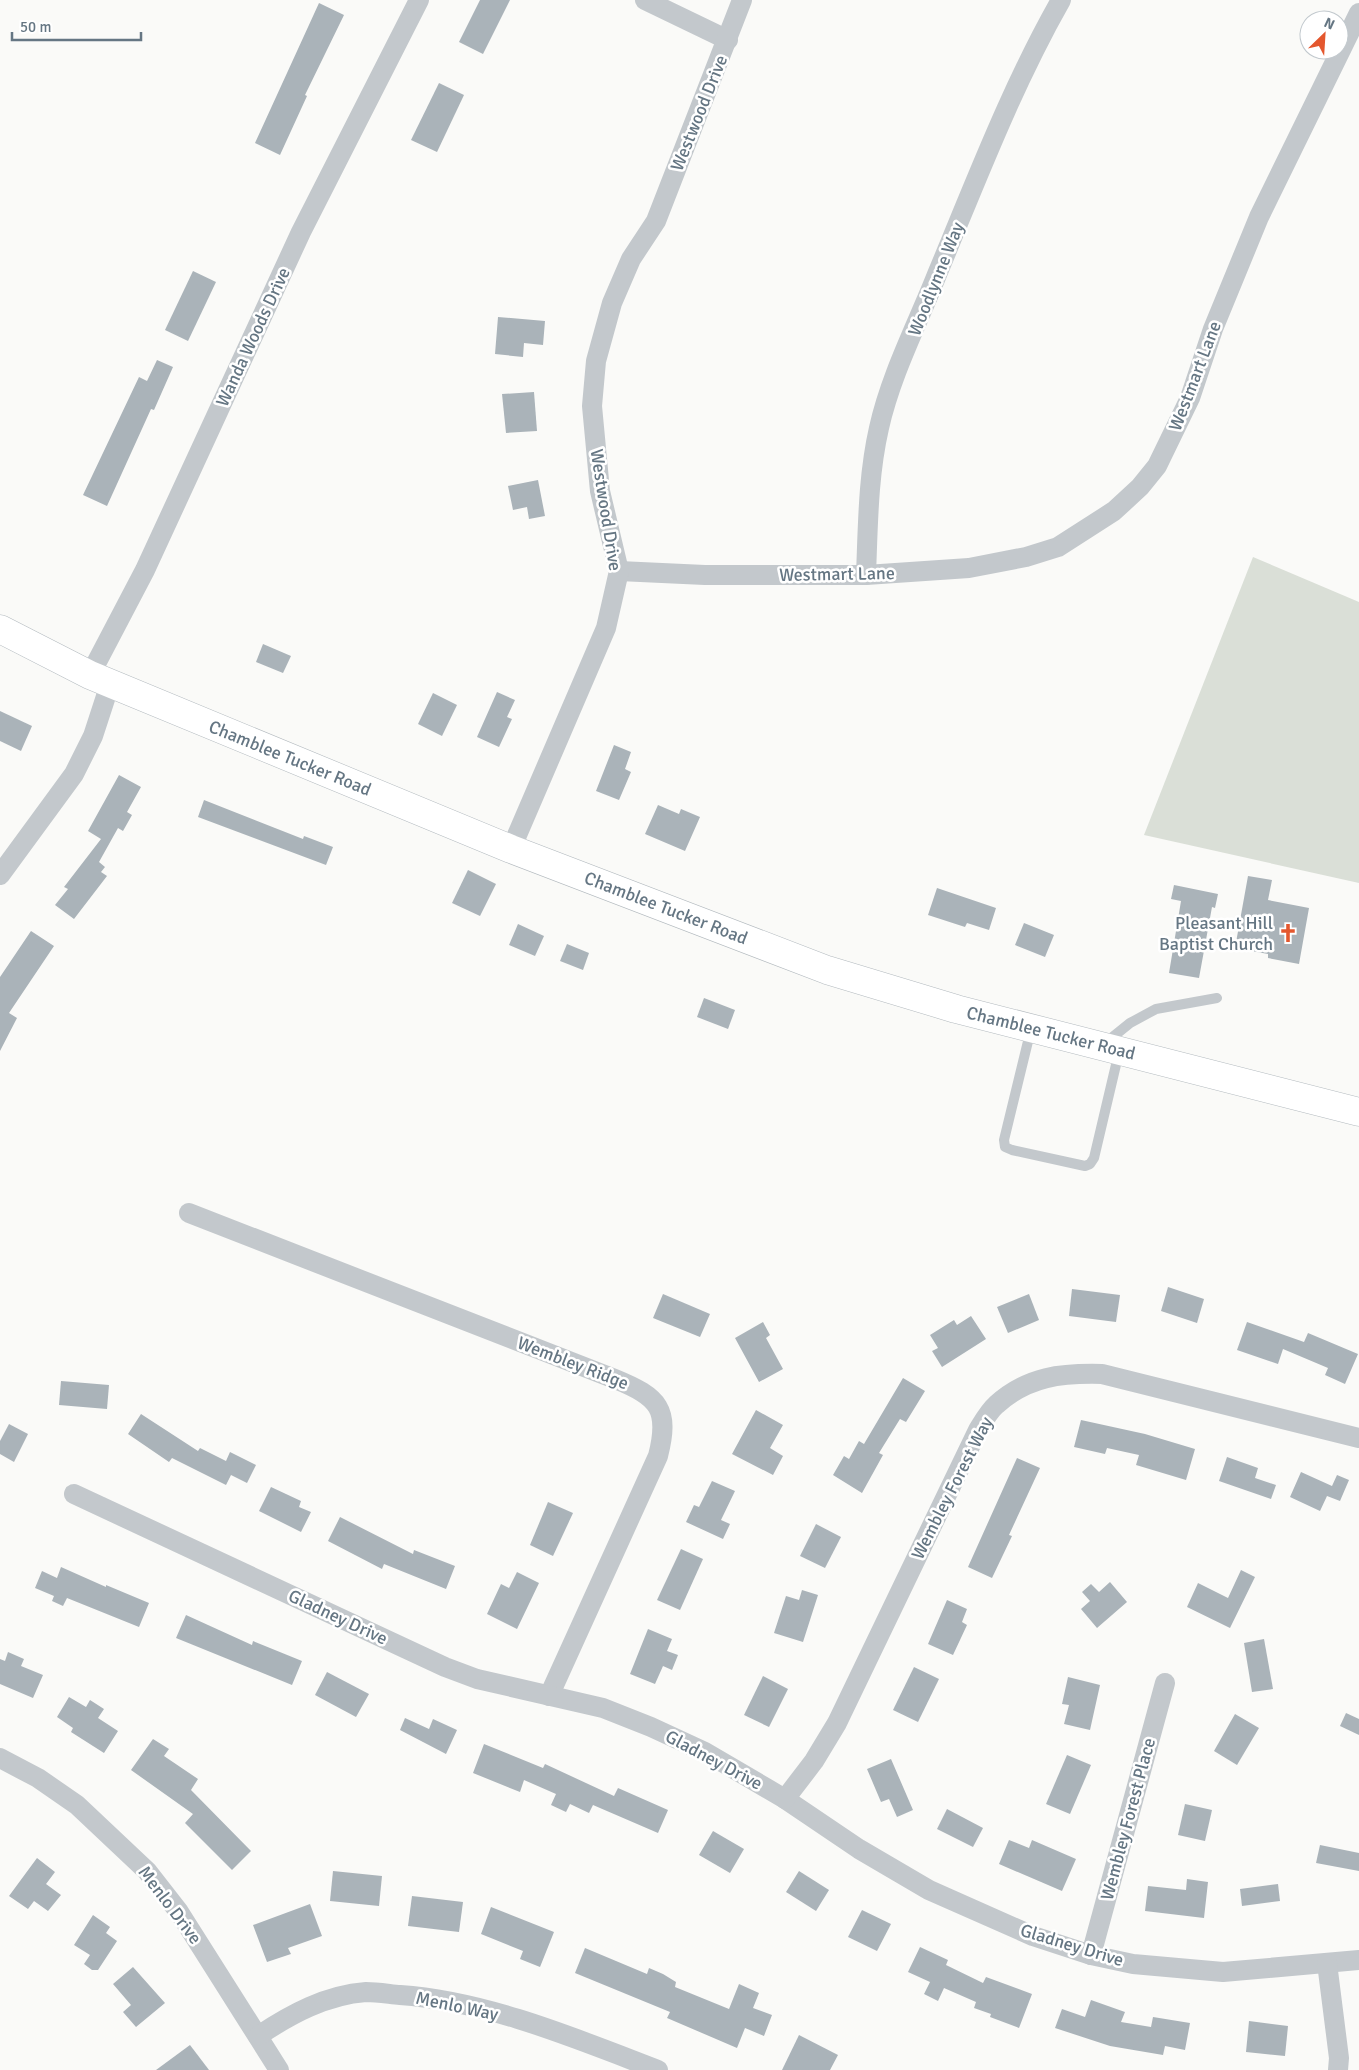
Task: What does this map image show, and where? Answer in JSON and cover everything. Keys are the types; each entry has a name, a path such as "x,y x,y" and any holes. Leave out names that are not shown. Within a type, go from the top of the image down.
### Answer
{"main road":[{"name":"Chamblee Tucker Road","path":"0,629 100,680 511,849 827,970 956,1009 1359,1112"}],"street":[{"name":"Wanda Woods Drive","path":"0,876 74,774 93,736 100,680 145,570 301,232 419,0"},
{"path":"644,0 728,40"},
{"name":"Westwood Drive","path":"511,849 606,628 619,571 600,491 592,406 596,361 612,303 631,259 656,221 742,0"},
{"name":"Woodlynne Way","path":"866,575 870,473 879,426 893,382 982,167 1040,36 1062,0"},
{"name":"Westmart Lane","path":"619,571 705,575 866,575 969,568 1026,557 1058,547 1114,510 1140,487 1157,466 1190,398 1213,329 1259,217 1359,13"},
{"name":"Wembley Ridge","path":"189,1213 643,1390 661,1411 664,1431 658,1456 549,1696"},
{"name":"Wembley Forest Way","path":"785,1799 814,1760 837,1723 978,1430 996,1405 1031,1382 1065,1373 1102,1374 1359,1438"},
{"name":"Gladney Drive","path":"74,1494 445,1667 477,1679 603,1708 651,1727 704,1752 785,1799 859,1849 929,1890 1033,1936 1091,1955 1133,1964 1223,1972 1359,1960"},
{"name":"Wembley Forest Place","path":"1091,1955 1165,1683"},
{"name":"Menlo Drive","path":"0,1758 38,1778 77,1805 147,1870 179,1912 280,2070"},
{"path":"1327,1964 1339,2058 1338,2070"},
{"name":"Menlo Way","path":"258,2036 285,2018 326,2000 366,1992 430,1997 492,2012 599,2047 658,2070"}],"lane":[{"path":"1031,1028 1004,1140 1006,1147 1012,1150 1085,1166 1090,1164 1094,1158 1110,1048 1130,1023 1156,1009 1217,998"}],"shaded area":[{"path":"1253,557 1359,602 1359,883 1144,835"}],"building":[{"path":"480,0 510,0 483,54 459,42"},
{"path":"319,3 344,15 305,95 307,96 280,155 255,143"},
{"path":"439,83 464,95 437,152 411,140"},
{"path":"193,271 216,282 188,341 165,330"},
{"path":"498,317 545,321 543,345 524,343 523,357 495,354"},
{"path":"157,360 173,367 154,410 151,409 107,506 83,495 139,377 147,381"},
{"path":"534,392 537,431 506,433 502,394"},
{"path":"538,480 545,516 529,519 527,507 513,510 508,486"},
{"path":"263,644 291,656 283,673 256,662"},
{"path":"497,692 515,700 507,717 512,719 499,747 477,737"},
{"path":"433,693 457,705 442,736 418,724"},
{"path":"0,711 32,726 21,751 0,741"},
{"path":"614,745 631,752 625,769 631,772 619,800 596,791"},
{"path":"119,775 141,787 127,812 132,815 123,831 118,828 99,862 105,867 101,872 107,876 74,919 55,905 68,889 64,887 101,839 88,831"},
{"path":"204,800 303,839 304,836 333,847 326,865 198,817"},
{"path":"658,805 679,814 681,809 700,817 685,851 645,834"},
{"path":"468,870 496,884 480,916 452,903"},
{"path":"1248,876 1272,880 1268,900 1309,908 1299,964 1268,958 1268,954 1235,948"},
{"path":"1174,885 1218,894 1215,908 1212,907 1199,978 1169,973 1181,901 1171,899"},
{"path":"937,888 996,908 989,930 967,923 965,927 928,915"},
{"path":"1024,923 1054,935 1045,957 1015,945"},
{"path":"518,924 544,936 535,956 509,945"},
{"path":"31,931 54,946 9,1013 17,1018 0,1051 0,977"},
{"path":"567,944 589,953 583,970 560,961"},
{"path":"704,998 735,1010 728,1029 697,1017"},
{"path":"1168,1287 1204,1299 1197,1323 1161,1311"},
{"path":"1072,1289 1120,1295 1116,1322 1069,1316"},
{"path":"663,1294 710,1314 700,1337 653,1318"},
{"path":"1029,1294 1039,1320 1008,1333 997,1307"},
{"path":"971,1316 986,1339 942,1367 932,1351 938,1348 930,1335 954,1320 957,1325"},
{"path":"763,1322 770,1335 766,1338 783,1369 759,1382 735,1338"},
{"path":"1247,1322 1304,1342 1308,1333 1358,1354 1345,1384 1325,1375 1328,1368 1283,1349 1278,1364 1237,1350"},
{"path":"903,1378 925,1391 906,1422 900,1419 879,1453 883,1455 862,1493 833,1475 844,1456 849,1459 859,1441 864,1444"},
{"path":"61,1381 109,1385 107,1409 59,1405"},
{"path":"756,1410 783,1425 770,1448 783,1456 773,1475 732,1454"},
{"path":"141,1414 198,1451 200,1448 226,1461 230,1452 256,1465 247,1483 231,1475 226,1485 172,1458 169,1462 128,1434"},
{"path":"1081,1420 1145,1434 1195,1449 1186,1480 1136,1465 1139,1455 1107,1448 1105,1454 1074,1447"},
{"path":"9,1424 28,1434 14,1462 0,1454 0,1441"},
{"path":"1227,1457 1258,1468 1255,1478 1276,1485 1271,1499 1219,1481"},
{"path":"1017,1458 1040,1468 1009,1535 1012,1536 992,1578 968,1567"},
{"path":"1301,1472 1332,1486 1337,1475 1349,1480 1340,1501 1327,1496 1320,1511 1290,1497"},
{"path":"712,1481 735,1491 721,1520 730,1524 723,1539 686,1522 694,1505 699,1507"},
{"path":"271,1487 301,1501 299,1507 311,1512 301,1532 259,1511"},
{"path":"548,1502 573,1513 553,1556 530,1545"},
{"path":"340,1517 413,1554 414,1550 455,1566 446,1589 384,1564 382,1569 328,1541"},
{"path":"816,1524 841,1537 825,1568 800,1556"},
{"path":"681,1549 703,1559 680,1610 657,1600"},
{"path":"61,1567 149,1603 139,1627 67,1598 63,1606 52,1601 54,1596 35,1588 42,1571 57,1578"},
{"path":"1241,1570 1255,1577 1230,1628 1187,1607 1198,1583 1228,1598"},
{"path":"517,1572 539,1583 517,1629 487,1614 501,1584 509,1588"},
{"path":"1110,1582 1127,1602 1097,1628 1081,1609 1090,1601 1082,1592 1091,1584 1099,1592"},
{"path":"802,1590 818,1595 803,1642 774,1633 786,1596 799,1600"},
{"path":"947,1600 967,1609 962,1622 967,1625 953,1655 928,1644"},
{"path":"186,1615 252,1645 253,1641 302,1661 292,1685 176,1638"},
{"path":"648,1629 672,1639 667,1651 678,1655 672,1670 663,1666 655,1684 630,1674"},
{"path":"1264,1639 1273,1689 1252,1692 1244,1643"},
{"path":"8,1652 24,1659 21,1666 43,1675 33,1698 0,1684 0,1659 5,1661"},
{"path":"914,1667 939,1679 918,1722 893,1710"},
{"path":"327,1672 369,1694 356,1717 315,1695"},
{"path":"763,1676 788,1689 769,1727 744,1715"},
{"path":"1068,1677 1100,1685 1090,1730 1064,1724 1069,1705 1062,1704"},
{"path":"69,1697 86,1707 90,1700 104,1709 98,1718 118,1731 104,1753 71,1732 73,1728 57,1717"},
{"path":"1346,1713 1359,1719 1359,1735 1340,1726"},
{"path":"1235,1714 1259,1728 1237,1765 1214,1751"},
{"path":"405,1718 429,1729 433,1719 457,1730 446,1754 400,1730"},
{"path":"153,1739 169,1749 164,1756 198,1779 191,1790 251,1851 232,1870 185,1823 193,1814 131,1770"},
{"path":"484,1744 543,1768 545,1764 614,1796 618,1788 668,1810 658,1833 593,1805 589,1813 570,1804 566,1812 551,1805 556,1794 524,1780 520,1792 473,1773"},
{"path":"1067,1755 1091,1765 1070,1814 1046,1804"},
{"path":"891,1759 913,1810 897,1817 889,1799 881,1802 867,1769"},
{"path":"1185,1804 1212,1810 1205,1841 1178,1835"},
{"path":"947,1809 983,1828 973,1847 937,1829"},
{"path":"713,1831 744,1849 730,1873 699,1855"},
{"path":"1009,1840 1029,1848 1032,1840 1076,1859 1062,1891 999,1864"},
{"path":"1320,1845 1359,1853 1359,1871 1316,1863"},
{"path":"37,1858 55,1872 46,1884 61,1895 48,1911 34,1901 28,1909 9,1896"},
{"path":"333,1871 382,1876 379,1906 330,1901"},
{"path":"799,1871 829,1890 816,1911 786,1892"},
{"path":"1187,1879 1208,1882 1204,1918 1145,1911 1148,1886 1186,1890"},
{"path":"1278,1884 1280,1901 1242,1906 1240,1889"},
{"path":"412,1896 463,1902 459,1932 408,1926"},
{"path":"310,1904 322,1936 288,1948 291,1954 267,1962 253,1925"},
{"path":"491,1907 554,1932 540,1967 520,1959 523,1951 481,1934"},
{"path":"862,1910 891,1924 877,1951 848,1937"},
{"path":"93,1915 110,1927 106,1933 117,1941 98,1970 92,1970 84,1964 90,1955 74,1945"},
{"path":"920,1947 948,1960 946,1965 983,1983 986,1977 1032,1994 1019,2028 990,2017 991,2014 974,2008 976,2002 944,1988 938,2001 924,1994 930,1982 908,1972"},
{"path":"585,1948 647,1974 649,1968 676,1982 675,1987 729,2009 739,1984 759,1993 753,2008 772,2015 764,2036 745,2028 737,2048 667,2018 670,2012 575,1973"},
{"path":"133,1967 165,2003 136,2027 123,2012 131,2005 113,1984"},
{"path":"1091,2000 1125,2012 1121,2022 1151,2027 1153,2017 1190,2023 1185,2050 1165,2046 1163,2055 1110,2046 1055,2028 1062,2009 1085,2017"},
{"path":"1249,2021 1288,2026 1285,2056 1246,2052"},
{"path":"799,2035 838,2055 830,2070 782,2070"},
{"path":"190,2045 209,2070 156,2070"}],"place":[{"name":"Pleasant Hill Baptist Church","path":"1288,933"}]}
